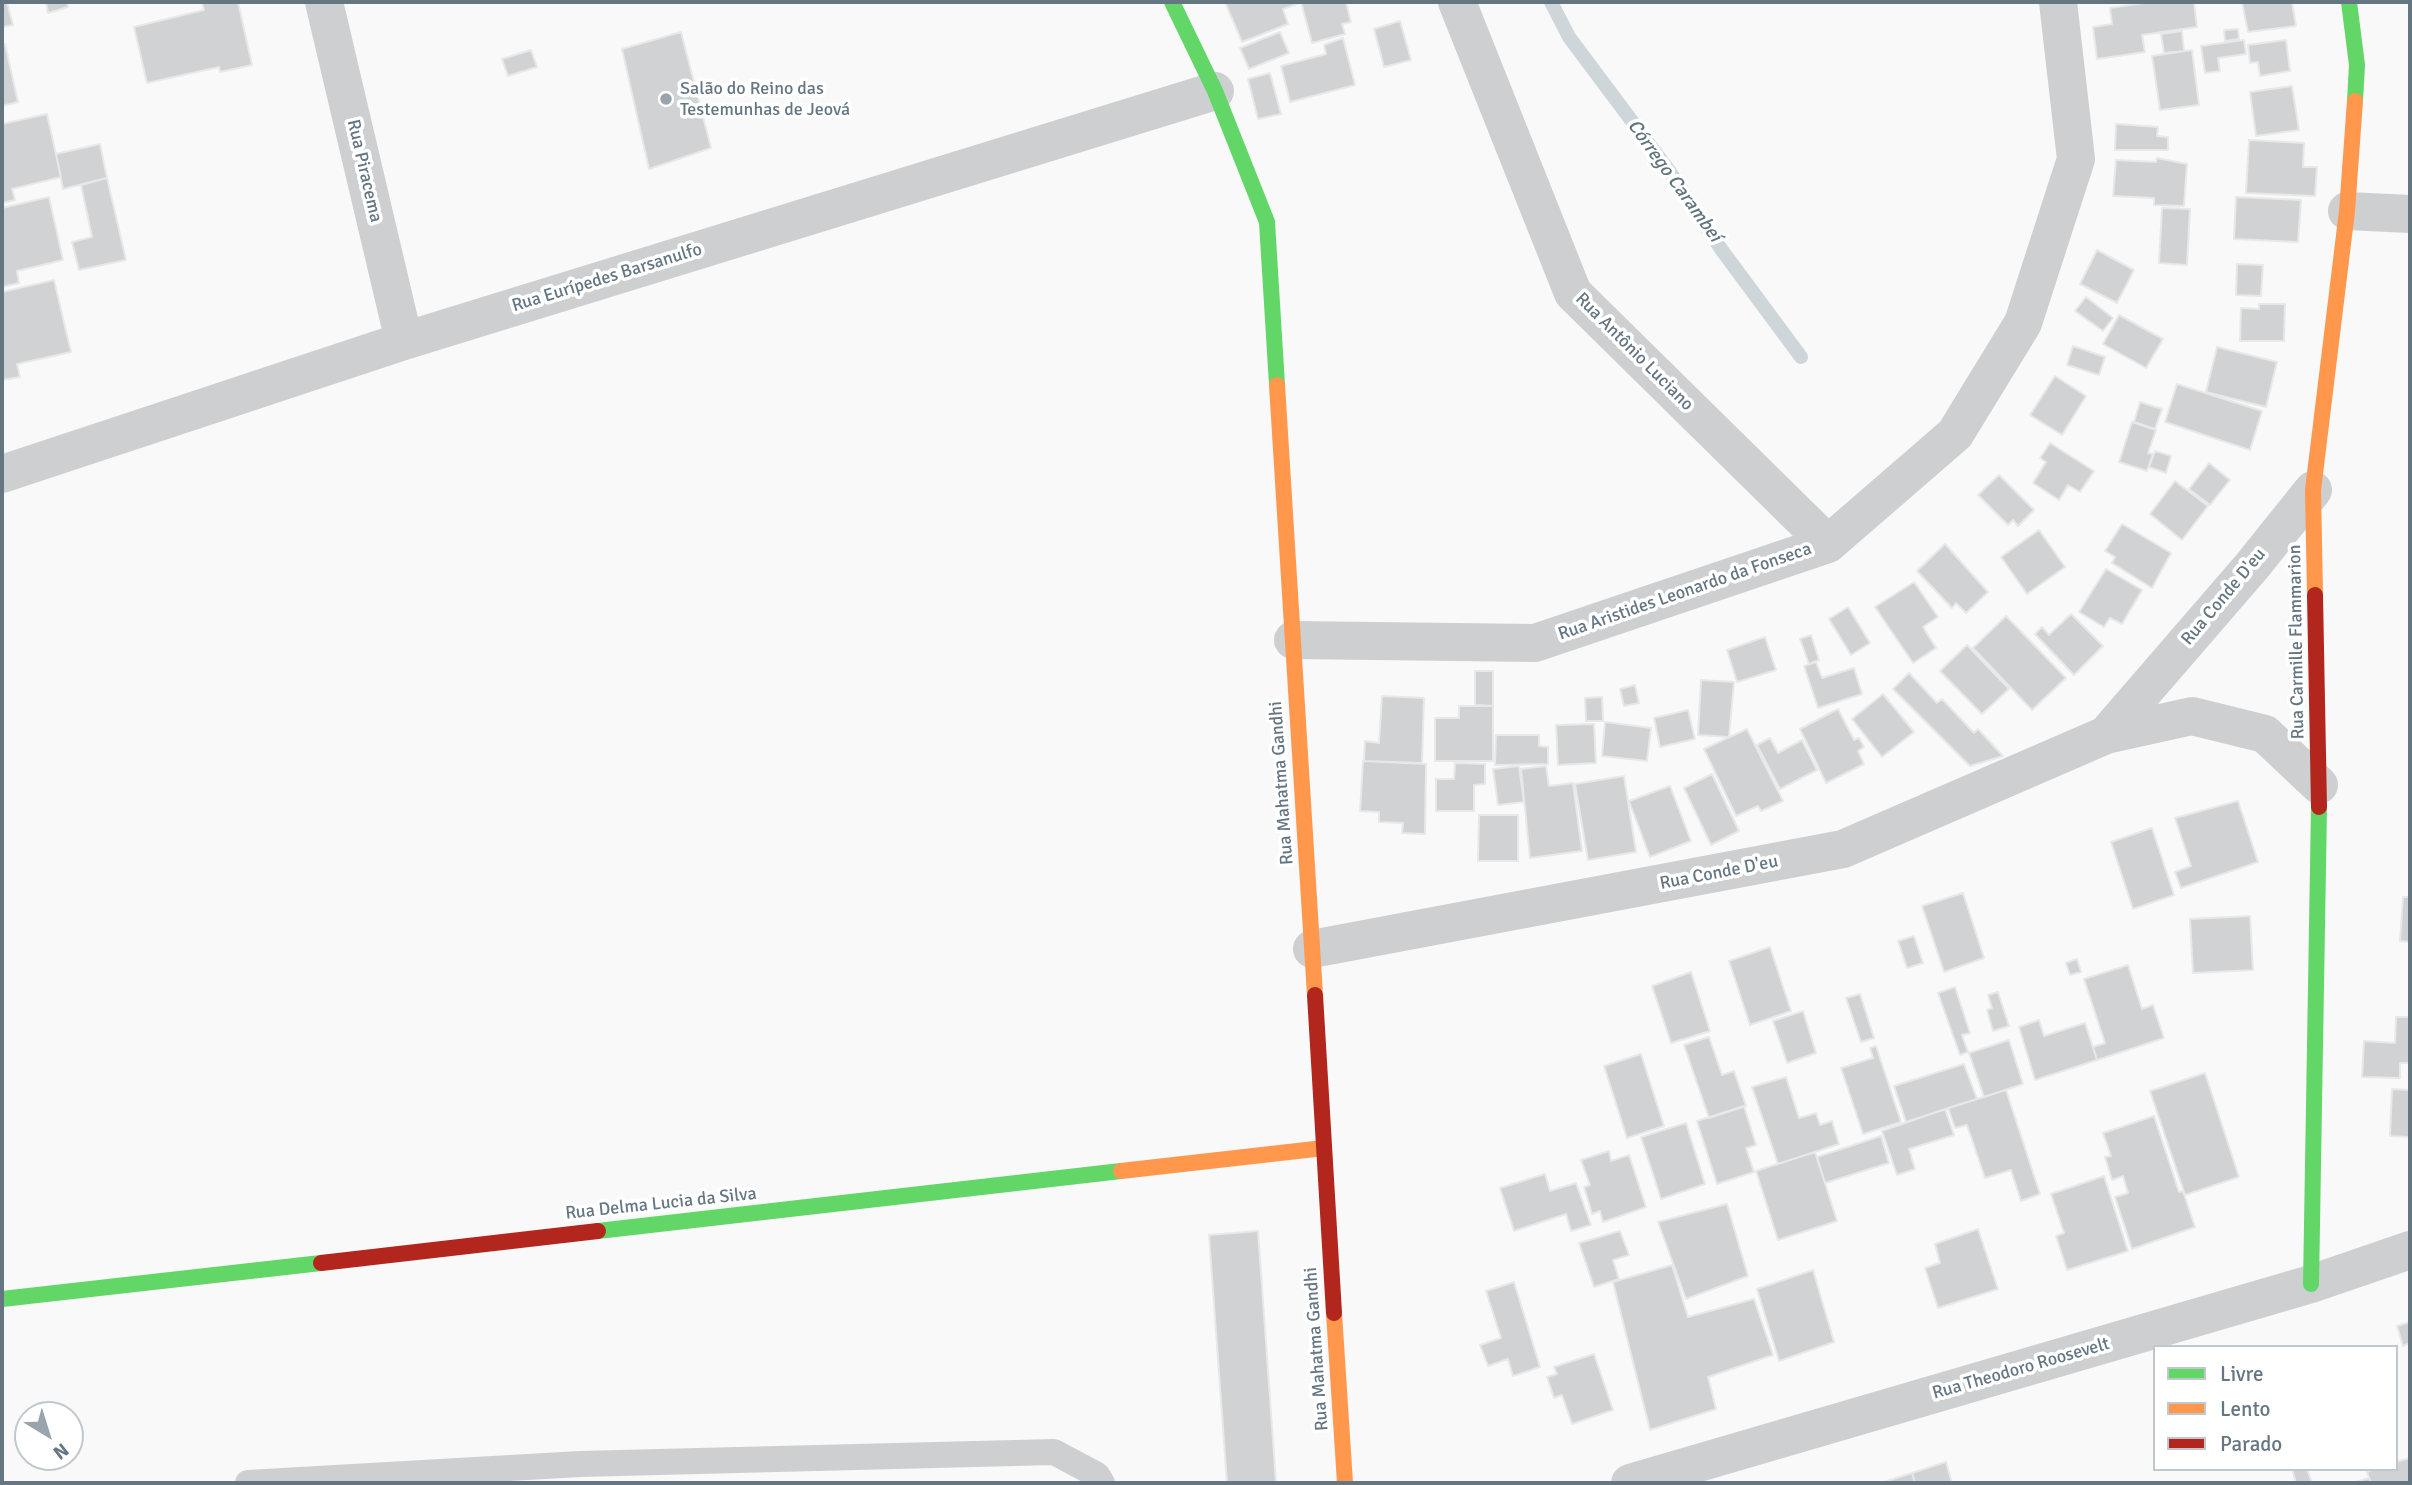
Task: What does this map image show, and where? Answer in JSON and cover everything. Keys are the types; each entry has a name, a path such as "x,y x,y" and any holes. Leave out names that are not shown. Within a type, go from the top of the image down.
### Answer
{"street":[{"name":"Rua Piracema","path":"324,2 404,341"},
{"name":"Rua Mahatma Gandhi","path":"1172,2 1215,90 1267,222 1345,1483"},
{"name":"Rua Antônio Luciano","path":"1457,2 1573,293 1828,544"},
{"name":"Rua Aristides Leonardo da Fonseca","path":"1293,640 1535,643 1828,544 1955,434 2023,323 2076,159 2058,2"},
{"name":"Rua Carmille Flammarion","path":"2311,1284 2319,785 2313,490 2347,211 2357,65 2348,2"},
{"name":"Rua Eurípedes Barsanulfo","path":"2,474 404,341 1215,90"},
{"path":"2347,211 2410,214"},
{"name":"Rua Conde D'eu","path":"2106,735 2252,566 2313,490"},
{"name":"Rua Conde D'eu","path":"1312,949 1843,849 2106,735 2192,716 2265,734 2319,785"},
{"name":"Rua Delma Lucia da Silva","path":"2,1298 1324,1148"},
{"name":"Rua Theodoro Roosevelt","path":"1630,1483 2311,1284 2410,1251"}],"lane":[{"path":"248,1483 580,1464 642,1473 1054,1452 1097,1475 1102,1483"}],"building":[{"path":"2,2 7,2 13,25 2,27"},
{"path":"46,2 67,2 68,7 48,13"},
{"path":"202,2 238,2 252,65 220,72 219,67 147,83 134,27 204,10"},
{"path":"1225,2 1297,4 1283,9 1288,24 1242,42"},
{"path":"1301,2 1346,2 1351,22 1342,24 1345,34 1312,43"},
{"path":"2152,2 2194,2 2197,27 2142,35 2145,52 2097,59 2093,27 2112,24 2110,8"},
{"path":"2242,2 2292,2 2296,26 2248,32"},
{"path":"1400,21 1411,60 1384,67 1374,29"},
{"path":"2238,29 2239,39 2225,41 2224,30"},
{"path":"2182,31 2184,51 2164,53 2161,34"},
{"name":"Salão do Reino das Testemunhas de Jeová","path":"681,32 711,148 649,169 622,49"},
{"path":"1280,32 1289,53 1249,69 1240,48"},
{"path":"1343,38 1355,85 1290,102 1281,66 1326,54 1324,45"},
{"path":"2244,40 2246,54 2218,58 2220,71 2205,73 2201,46"},
{"path":"2286,40 2290,71 2260,76 2258,62 2250,63 2248,45"},
{"path":"5,44 18,102 2,106 2,45"},
{"path":"531,50 537,67 508,76 502,59"},
{"path":"2192,50 2199,105 2160,110 2152,56"},
{"path":"1270,73 1281,114 1258,119 1248,79"},
{"path":"2292,86 2299,130 2256,136 2250,92"},
{"path":"47,114 61,177 12,189 15,200 2,203 2,124"},
{"path":"2116,124 2158,127 2157,136 2168,137 2168,150 2115,150"},
{"path":"2249,140 2304,143 2303,167 2317,167 2315,196 2246,193"},
{"path":"100,144 107,178 63,189 56,154"},
{"path":"2157,158 2187,164 2184,206 2154,205 2154,198 2113,196 2116,160 2156,162"},
{"path":"107,178 126,260 79,270 72,242 92,237 81,185"},
{"path":"49,197 63,260 17,271 19,283 2,287 2,208"},
{"path":"2236,197 2301,200 2298,242 2234,239"},
{"path":"2162,208 2190,209 2187,265 2159,263"},
{"path":"2097,250 2134,270 2117,303 2080,284"},
{"path":"2237,264 2263,265 2261,296 2236,295"},
{"path":"54,280 71,352 17,364 20,377 2,380 2,292"},
{"path":"2086,297 2113,318 2103,331 2075,311"},
{"path":"2259,304 2285,304 2284,341 2240,341 2241,308 2259,309"},
{"path":"2119,315 2163,339 2146,368 2103,344"},
{"path":"2073,346 2105,357 2099,375 2067,365"},
{"path":"2217,347 2277,362 2266,407 2206,392"},
{"path":"2055,376 2086,396 2062,435 2030,415"},
{"path":"2177,384 2262,411 2250,450 2165,422"},
{"path":"2140,402 2162,409 2155,429 2134,422"},
{"path":"2132,422 2156,430 2148,453 2153,454 2147,471 2119,462"},
{"path":"2050,443 2094,471 2080,492 2068,485 2059,500 2033,483 2046,462 2040,458"},
{"path":"2155,451 2171,456 2166,473 2149,467"},
{"path":"2209,463 2230,480 2210,505 2189,489"},
{"path":"1999,475 2034,510 2018,526 2013,520 2008,525 1978,495"},
{"path":"2175,481 2208,506 2182,540 2150,514"},
{"path":"2122,524 2171,553 2152,588 2112,563 2115,557 2105,551"},
{"path":"2039,530 2065,567 2027,594 2001,557"},
{"path":"1945,544 1988,592 1966,613 1956,603 1952,608 1917,571"},
{"path":"2106,569 2142,590 2122,624 2110,618 2104,627 2079,612"},
{"path":"1914,582 1938,617 1923,627 1936,648 1913,663 1875,607"},
{"path":"1848,607 1870,643 1851,655 1829,619"},
{"path":"2071,614 2103,646 2074,675 2035,634 2042,627 2049,635"},
{"path":"2006,616 2066,678 2032,710 1973,648"},
{"path":"1811,635 1819,660 1809,664 1800,639"},
{"path":"1765,637 1776,670 1737,682 1727,650"},
{"path":"1967,645 2009,689 1982,714 1940,671"},
{"path":"1816,662 1822,678 1854,668 1862,694 1818,708 1804,666"},
{"path":"1475,671 1493,671 1493,706 1475,705"},
{"path":"1909,673 1937,703 1942,699 1974,733 1978,729 2003,756 1970,766 1893,689"},
{"path":"1701,680 1734,682 1729,737 1698,735"},
{"path":"1635,685 1639,703 1624,706 1620,689"},
{"path":"1883,694 1914,732 1882,757 1852,719"},
{"path":"1382,696 1424,698 1422,763 1364,761 1365,741 1379,743"},
{"path":"1602,697 1603,721 1586,721 1585,698"},
{"path":"1459,706 1493,706 1493,761 1435,761 1435,718 1459,718"},
{"path":"1838,709 1854,740 1859,738 1864,747 1858,751 1864,764 1826,783 1800,729"},
{"path":"1688,710 1695,739 1660,747 1654,718"},
{"path":"1605,722 1651,728 1647,761 1602,756"},
{"path":"1594,724 1596,763 1558,765 1556,725"},
{"path":"1747,729 1783,801 1761,811 1758,806 1736,816 1704,749"},
{"path":"1496,735 1539,735 1539,746 1548,747 1548,764 1495,765"},
{"path":"1770,738 1778,753 1802,740 1817,770 1780,789 1757,745"},
{"path":"1363,761 1426,764 1425,834 1402,833 1403,823 1379,822 1379,812 1360,811"},
{"path":"1455,763 1485,764 1485,784 1474,785 1474,811 1436,811 1436,779 1454,779"},
{"path":"1519,766 1524,802 1498,805 1493,769"},
{"path":"1546,766 1549,786 1573,783 1582,851 1530,858 1521,769"},
{"path":"1712,774 1739,831 1711,845 1684,788"},
{"path":"1624,776 1636,852 1588,860 1575,784"},
{"path":"1670,786 1691,841 1650,857 1629,801"},
{"path":"2238,801 2258,862 2181,888 2175,872 2191,866 2175,818"},
{"path":"1479,815 1518,815 1518,861 1478,861"},
{"path":"2152,828 2174,895 2133,909 2111,842"},
{"path":"1963,893 1984,958 1944,972 1922,906"},
{"path":"2403,897 2410,897 2410,942 2400,941"},
{"path":"2250,916 2253,970 2193,973 2190,919"},
{"path":"1914,936 1923,963 1907,968 1898,941"},
{"path":"1770,947 1791,1011 1750,1025 1729,961"},
{"path":"2077,959 2081,972 2070,975 2066,963"},
{"path":"2128,965 2142,1009 2153,1005 2164,1038 2097,1060 2093,1047 2105,1043 2084,979"},
{"path":"1691,972 1710,1031 1671,1043 1652,986"},
{"path":"1955,987 1970,1033 1962,1035 1968,1052 1960,1055 1938,993"},
{"path":"1998,992 2009,1026 1993,1031 1987,1010 1992,1008 1988,995"},
{"path":"1860,994 1874,1038 1861,1042 1846,998"},
{"path":"1803,1011 1816,1053 1787,1063 1773,1021"},
{"path":"2396,1017 2410,1017 2410,1063 2400,1063 2400,1078 2362,1077 2364,1041 2395,1043"},
{"path":"2039,1020 2044,1036 2085,1023 2097,1060 2035,1080 2019,1027"},
{"path":"1709,1037 1722,1075 1734,1071 1746,1106 1709,1118 1684,1045"},
{"path":"2009,1040 2023,1084 1984,1097 1969,1053"},
{"path":"1876,1046 1901,1122 1863,1134 1841,1068 1873,1058 1870,1048"},
{"path":"1641,1054 1664,1126 1627,1138 1604,1066"},
{"path":"1964,1064 1977,1099 1906,1122 1894,1086"},
{"path":"2205,1073 2239,1177 2185,1195 2150,1091"},
{"path":"1786,1077 1799,1118 1816,1113 1820,1125 1832,1121 1839,1144 1778,1164 1752,1087"},
{"path":"2392,1089 2410,1090 2410,1137 2390,1136"},
{"path":"2006,1090 2040,1194 2021,1201 2011,1170 1985,1178 1967,1125 1955,1128 1948,1108"},
{"path":"1744,1106 1756,1145 1746,1148 1754,1172 1717,1184 1697,1121"},
{"path":"1945,1109 1954,1135 1909,1149 1915,1169 1897,1175 1882,1131"},
{"path":"2154,1116 2179,1192 2183,1191 2195,1227 2132,1249 2115,1197 2128,1193 2123,1176 2112,1180 2105,1157 2111,1156 2103,1133"},
{"path":"1686,1123 1705,1184 1661,1199 1641,1137"},
{"path":"1881,1136 1889,1163 1825,1183 1817,1157"},
{"path":"1609,1151 1611,1161 1629,1155 1646,1207 1603,1222 1600,1211 1592,1214 1584,1187 1590,1185 1581,1160"},
{"path":"1815,1152 1837,1221 1778,1240 1756,1171"},
{"path":"1545,1174 1550,1191 1576,1183 1591,1225 1571,1231 1566,1214 1514,1231 1500,1188"},
{"path":"2104,1176 2128,1251 2067,1270 2056,1236 2064,1233 2051,1194"},
{"path":"1727,1204 1748,1276 1686,1299 1658,1222"},
{"path":"1978,1229 1998,1289 1938,1308 1925,1268 1940,1263 1935,1244"},
{"path":"1258,1231 1276,1483 1227,1483 1209,1235"},
{"path":"1620,1231 1629,1255 1613,1260 1619,1279 1594,1287 1579,1243"},
{"path":"1672,1265 1688,1317 1754,1299 1773,1355 1708,1377 1716,1409 1650,1430 1613,1282"},
{"path":"1813,1270 1834,1342 1779,1361 1757,1289"},
{"path":"1514,1282 1540,1367 1513,1376 1508,1359 1488,1366 1480,1345 1501,1338 1486,1291"},
{"path":"2410,1322 2410,1343 2403,1346 2397,1326"},
{"path":"1594,1354 1613,1410 1572,1424 1562,1395 1554,1398 1547,1377 1557,1374 1554,1367"},
{"path":"2410,1458 2410,1483 2371,1483 2367,1472 2398,1471 2398,1461"},
{"path":"1946,1462 1952,1483 1915,1483 1912,1473"},
{"path":"2293,1471 2308,1471 2312,1483 2296,1483"},
{"path":"1912,1473 1915,1483 1881,1483"},
{"path":"2369,1478 2371,1483 2352,1483"}],"waterway":[{"name":"Córrego Carambeí","path":"1551,2 1569,37 1670,172 1721,249 1801,357"}],"traffic: fast":[{"path":"1172,2 1215,91 1267,222 1277,385"},
{"path":"2349,2 2357,65 2355,101"},
{"path":"2311,1284 2319,807"},
{"path":"598,1231 1121,1171"},
{"path":"2,1299 321,1263"}],"traffic: slow":[{"path":"2315,595 2313,490 2347,211 2355,101"},
{"path":"1277,385 1315,995"},
{"path":"1121,1171 1324,1148"},
{"path":"1334,1313 1345,1483"}],"traffic: jam":[{"path":"2315,595 2319,807"},
{"path":"1315,995 1334,1313"},
{"path":"321,1263 598,1231"}],"place":[{"name":"Salão do Reino das Testemunhas de Jeová","path":"666,99"}]}
